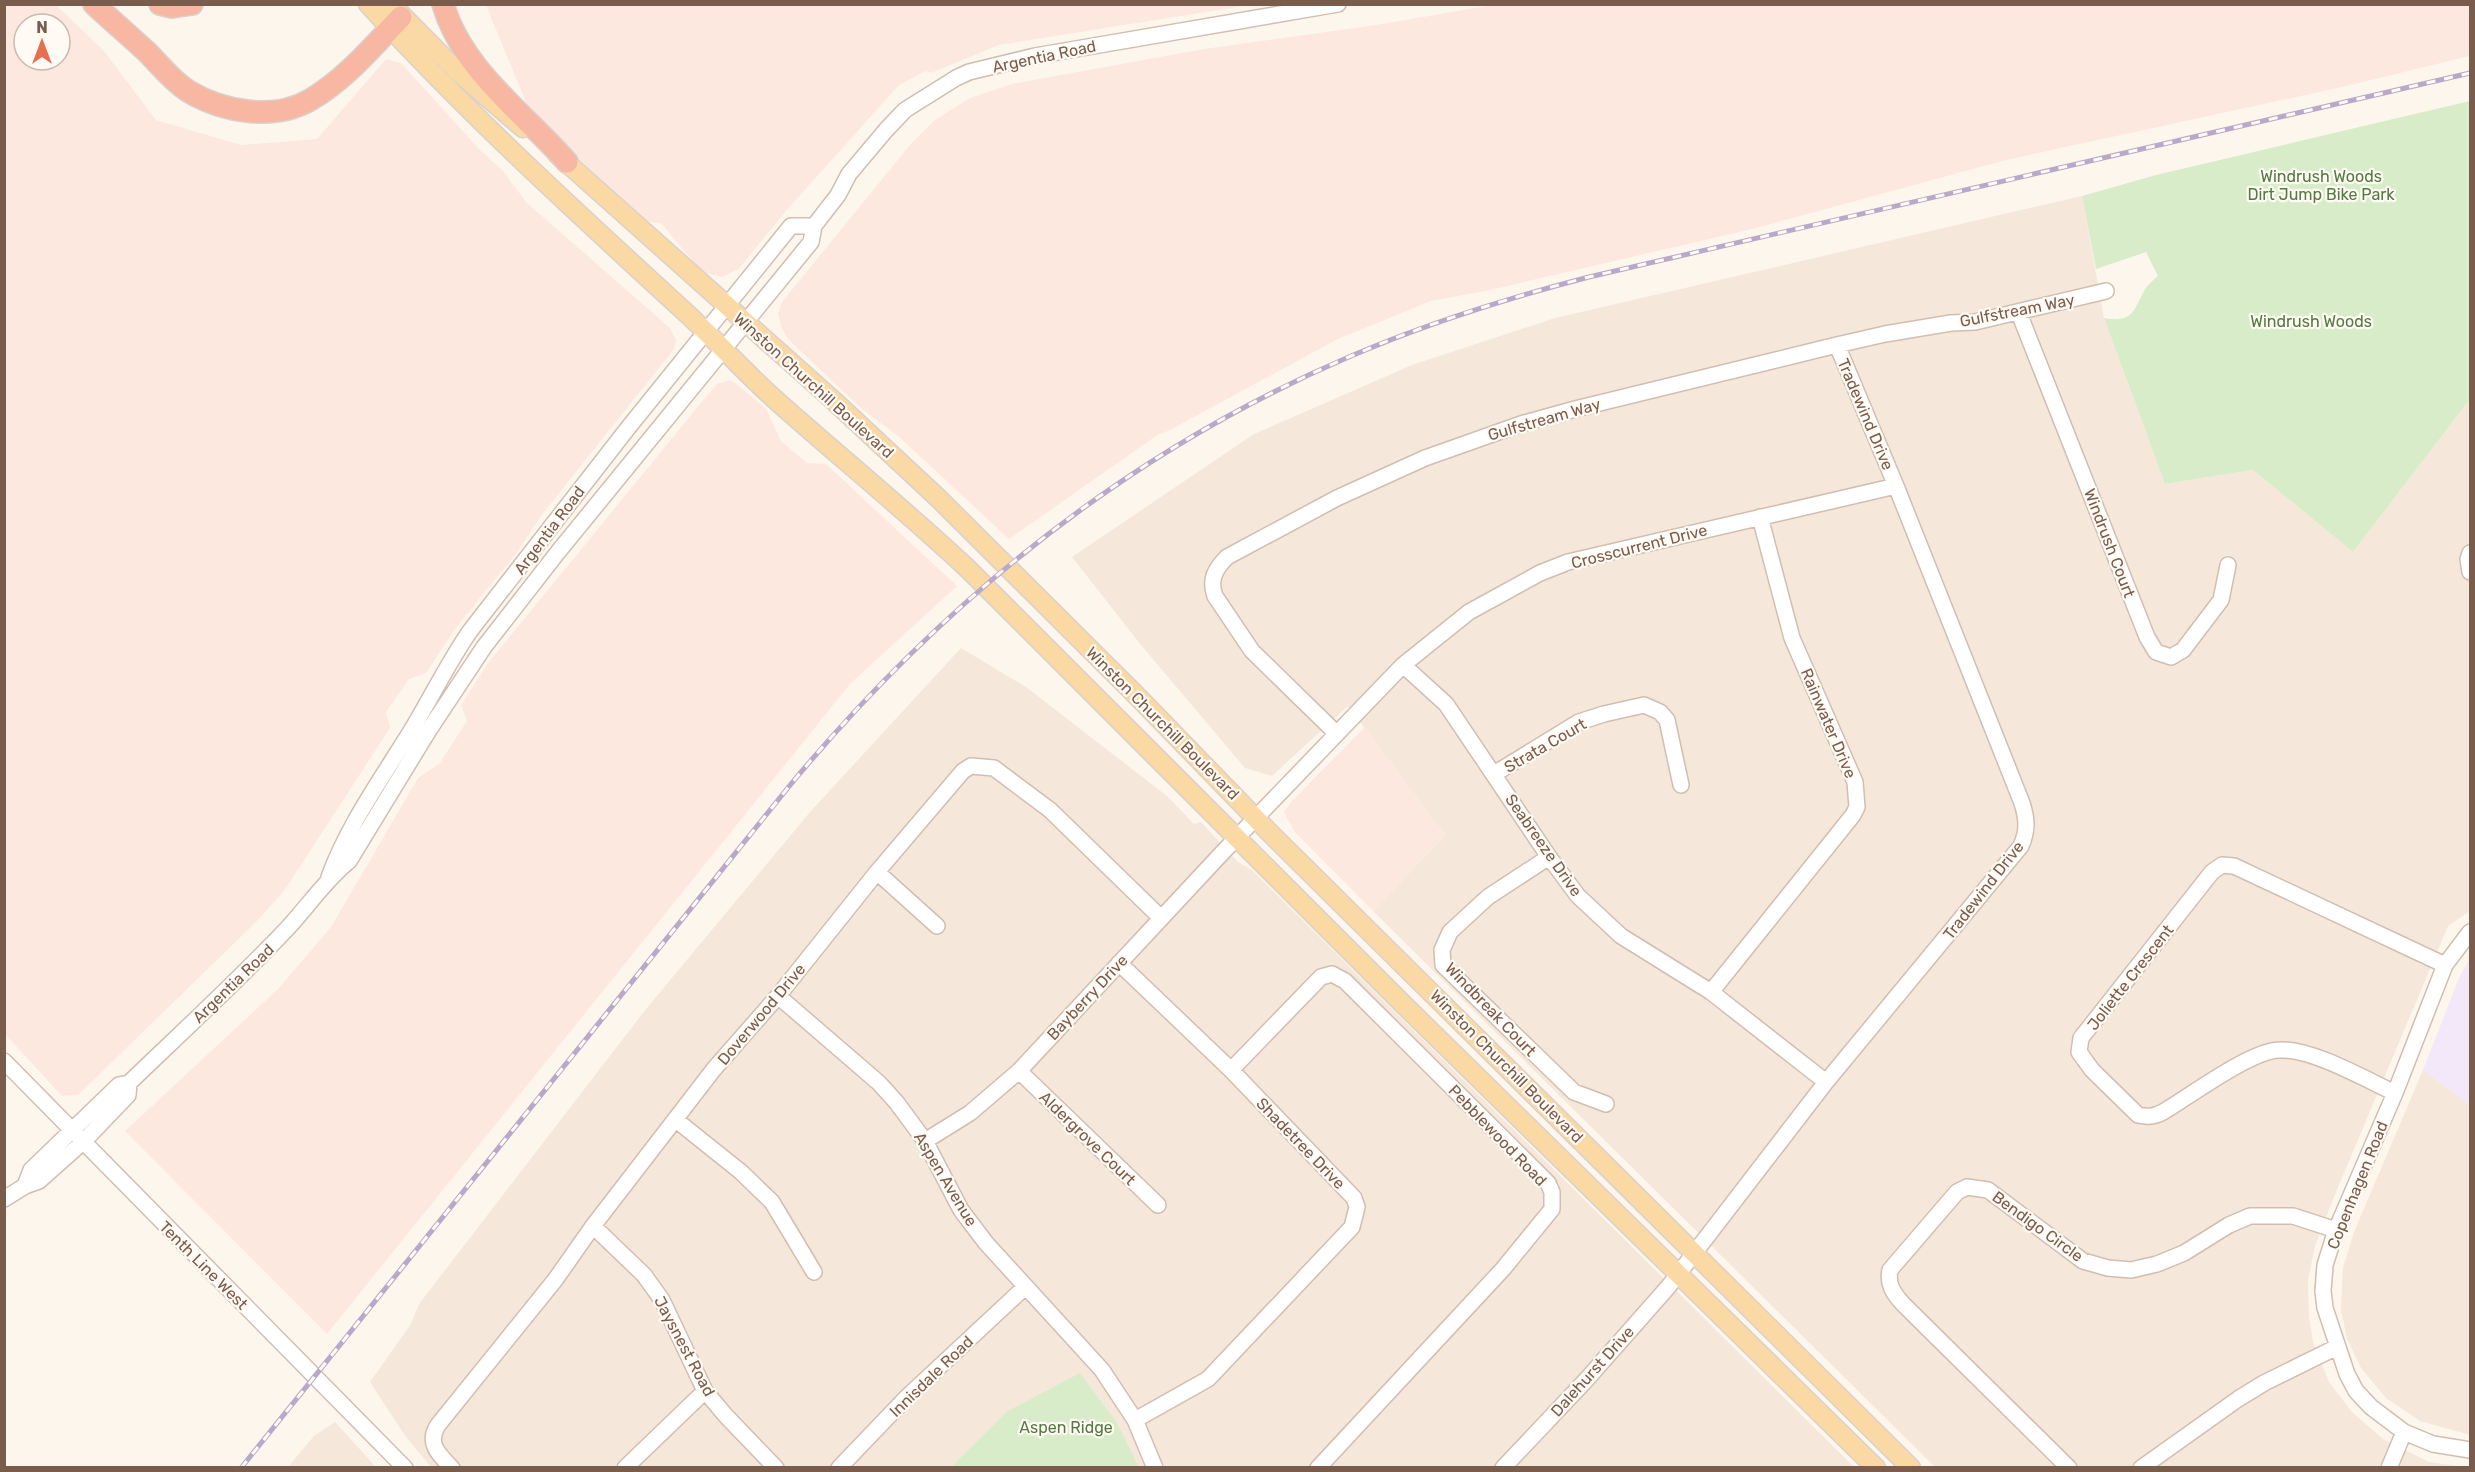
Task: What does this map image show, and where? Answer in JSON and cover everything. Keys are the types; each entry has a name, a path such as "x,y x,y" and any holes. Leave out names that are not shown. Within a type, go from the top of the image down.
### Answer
{"highway":[{"path":"94,4 187,91 212,103 248,111 267,112 291,108 309,101 350,69 394,17"},
{"path":"160,4 172,7 192,4"},
{"path":"443,4 454,32 478,69 567,162"}],"main road":[{"name":"Winston Churchill Boulevard","path":"368,4 394,17 494,105 567,162 938,498 1256,818 1911,1467"},
{"name":"Winston Churchill Boulevard","path":"394,17 547,184 778,402 918,522 967,568 1236,838 1876,1467"}],"street":[{"name":"Argentia Road","path":"25,1186 31,1170 119,1085 129,1083 278,938 303,912 329,877 349,861 429,730 488,641 811,242 814,226 838,195 849,174 905,110 937,88 969,72 1035,56 1338,4"},
{"name":"Argentia Road","path":"329,877 338,854 454,654 574,498 791,226 814,226"},
{"name":"Gulfstream Way","path":"1336,734 1252,651 1215,596 1211,586 1213,577 1217,567 1227,557 1336,498 1446,450 1521,424 1885,334 1951,323 1975,322 2106,291"},
{"name":"Windrush Court","path":"2019,313 2146,636 2156,652 2171,657 2183,650 2221,600 2228,565"},
{"name":"Tradewind Drive","path":"1679,1273 1826,1082 2021,846 2026,833 2027,820 2022,803 1896,486 1837,345"},
{"name":"Crosscurrent Drive","path":"1236,838 1403,665 1469,612 1540,573 1595,554 1896,486"},
{"name":"Rainwater Drive","path":"1710,992 1853,815 1857,807 1856,782 1792,638 1760,517"},
{"path":"2470,553 2468,559 2470,572"},
{"name":"Seabreeze Drive","path":"1403,665 1446,704 1549,857 1578,896 1621,936 1710,992 1826,1082"},
{"name":"Strata Court","path":"1494,774 1579,722 1644,705 1660,712 1667,720 1681,785"},
{"name":"Doverwood Drive","path":"452,1467 436,1452 433,1442 434,1431 555,1280 593,1226 714,1069 778,996 877,872 963,771 971,766 994,768 1050,810 1161,918"},
{"name":"Bayberry Drive","path":"925,1141 970,1113 1019,1071 1236,838"},
{"name":"Windbreak Court","path":"1549,857 1488,897 1450,932 1442,950 1443,965 1574,1092 1606,1104"},
{"name":"Joliette Crescent","path":"2395,1093 2299,1051 2274,1050 2239,1065 2163,1112 2153,1117 2146,1117 2138,1115 2092,1070 2079,1052 2081,1038 2212,872 2222,866 2234,866 2445,965"},
{"path":"877,872 938,926"},
{"name":"Copenhagen Road","path":"2470,932 2445,965 2395,1093 2336,1230 2325,1265 2323,1291 2325,1308 2337,1347 2356,1391 2371,1407 2404,1432 2433,1444 2470,1450"},
{"name":"Shadetree Drive","path":"1119,963 1231,1070 1354,1198 1358,1208 1352,1227 1208,1379 1135,1420"},
{"name":"Pebblewood Road","path":"1231,1070 1321,977 1332,974 1345,981 1548,1183 1552,1192 1552,1209 1503,1269 1317,1467"},
{"name":"Aspen Avenue","path":"778,996 879,1083 925,1141 961,1210 986,1243 1102,1370 1135,1420 1155,1467"},
{"name":"Tenth Line West","path":"4,1061 405,1467"},
{"name":"Aldergrove Court","path":"1019,1071 1158,1204"},
{"name":"Argentia Road","path":"4,1199 25,1186 39,1181 84,1141 128,1095 129,1083"},
{"path":"675,1120 741,1172 772,1202 814,1272"},
{"name":"Bendigo Circle","path":"2069,1467 1903,1304 1894,1294 1888,1280 1890,1270 1957,1192 1967,1187 1988,1190 2083,1261 2108,1268 2131,1270 2157,1264 2184,1253 2229,1225 2250,1216 2270,1214 2293,1216 2336,1230"},
{"name":"Jaysnest Road","path":"593,1226 644,1275 662,1300 705,1391 776,1467"},
{"name":"Dalehurst Drive","path":"1503,1467 1587,1378 1679,1273"},
{"name":"Innisdale Road","path":"839,1467 908,1397 1024,1287"},
{"path":"2142,1467 2264,1383 2337,1347"},
{"path":"625,1467 705,1391"},
{"path":"2389,1467 2404,1432"}],"shaded area":[{"path":"5,4 56,5 63,12 12,12 12,72 72,72 72,20 104,51 156,120 241,145 317,139 386,59 401,63 480,150 503,171 527,203 670,328 676,340 674,349 540,517 518,551 455,629 426,673 409,679 386,712 390,728 284,891 256,922 78,1095 62,1096 5,1034"},
{"path":"486,5 1250,5 999,45 931,73 926,71 899,85 785,212 737,271 722,277 702,272 661,223 649,222 532,117"},
{"path":"1493,5 2470,5 2470,56 2342,87 2006,160 1752,229 1490,290 1431,301 1338,339 1156,436 1009,539 897,435 862,409 788,339 782,329 778,314 782,302 909,146 935,120 970,98 1012,84 1204,49 1376,25"},
{"path":"2082,196 2104,318 2165,484 2253,470 2353,552 2470,399 2470,911 2448,926 2336,1192 2315,1246 2308,1280 2309,1317 2313,1342 2329,1382 2352,1412 2383,1439 2429,1462 2466,1467 1935,1467 1373,911 1445,835 1348,706 1272,776 1245,768 1141,645 1072,557 1254,434 1412,365 1555,318"},
{"path":"729,380 766,409 781,441 807,463 826,464 957,586 850,684 327,1334 125,1131 278,989 331,927 418,778 439,764 467,721 461,705 489,662 705,398 717,384"},
{"path":"961,648 1026,687 1167,796 1194,824 1201,822 1238,862 1252,870 1854,1467 431,1467 406,1437 370,1382 411,1324 419,1304 646,1009 810,812"},
{"path":"1365,727 1445,835 1373,911 1294,831 1284,812"},
{"path":"2470,958 2470,1105 2423,1070 2459,978"},
{"path":"2423,1070 2470,1105 2470,1435 2420,1421 2386,1398 2361,1368 2347,1339 2341,1310 2343,1268 2354,1232"},
{"path":"335,1422 376,1467 288,1467 314,1436"}],"green space":[{"name":"Windrush Woods","path":"2470,101 2470,399 2353,552 2253,470 2165,484 2104,318 2121,319 2130,314 2145,289 2158,276 2146,252 2096,269 2082,196 2156,175"},
{"name":"Aspen Ridge","path":"1080,1373 1117,1423 1139,1467 951,1467 1008,1411"}],"railway":[{"path":"241,1468 791,784 850,716 912,652 977,592 1046,536 1117,484 1192,437 1270,394 1351,356 1439,322 1528,294 1589,277 2470,73"}],"park label":[{"name":"Windrush Woods Dirt Jump Bike Park","path":"2321,185"}]}
